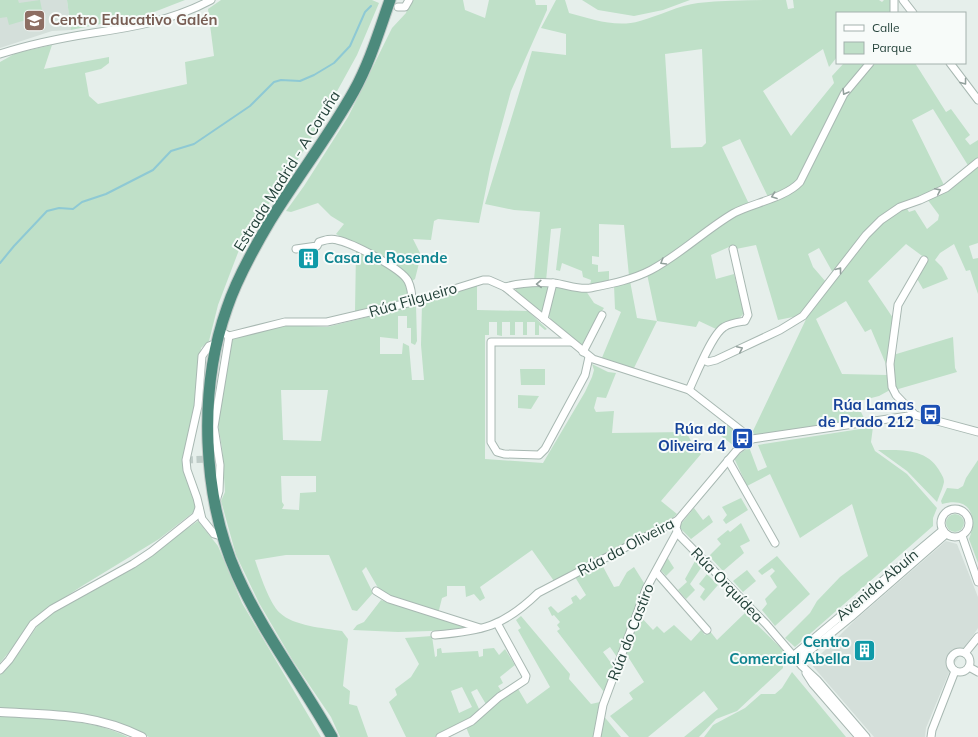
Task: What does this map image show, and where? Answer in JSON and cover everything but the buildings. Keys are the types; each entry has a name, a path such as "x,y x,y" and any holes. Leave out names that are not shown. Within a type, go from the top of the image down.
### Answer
{"highway":[{"name":"Estrada Madrid - A Coruña","path":"332,737 272,642 237,575 224,537 211,475 208,436 211,386 216,343 224,334 237,282 260,239 354,90 394,4"}],"street":[{"path":"0,54 54,39 139,26 186,12 211,0"},
{"path":"394,4 405,7 409,0"},
{"path":"894,0 894,12"},
{"path":"903,0 912,12"},
{"path":"505,287 518,284 553,283 587,288 629,279 650,270 671,258 734,213 755,203 789,191 800,182 844,94 869,64"},
{"path":"951,64 978,100"},
{"path":"704,360 708,362 716,360 780,330 803,316 866,235 881,220 900,207 946,188 978,162"},
{"path":"296,248 317,246 319,242 328,239 337,240 372,256 395,268 405,277 409,282 412,302"},
{"path":"689,390 714,338 720,330 725,326 745,321 748,315 732,249"},
{"path":"915,415 896,395 892,387 890,364 898,305 924,260"},
{"name":"Rúa Filgueiro","path":"224,334 287,321 327,322 412,302 483,280 489,280 505,287 586,355 603,363 689,390 752,439"},
{"path":"544,319 553,283"},
{"path":"571,342 490,342 491,442 497,452 504,454 539,455 545,449 585,375 586,355 602,315"},
{"path":"216,502 219,491 220,470 214,427 226,346 224,334"},
{"path":"216,343 209,346 202,356 198,406 186,460 186,470 193,484 202,519 207,528 214,534 224,537"},
{"path":"752,439 915,415 978,432"},
{"name":"Rúa da Oliveira","path":"435,635 480,629 507,619 538,593 678,520 728,460 744,443 752,439"},
{"path":"728,460 775,543"},
{"path":"0,670 9,660 33,624 52,609 151,552 196,516 199,508"},
{"path":"956,509 963,511 968,516 969,524 967,531 962,536 956,537 944,532 941,522 943,516 949,511 956,509"},
{"path":"677,532 676,525 678,520"},
{"name":"Rúa do Castiro","path":"597,737 603,705 646,589 677,532"},
{"name":"Rúa Orquídea","path":"677,532 766,624 797,661 813,684 859,737"},
{"name":"Avenida Abuín","path":"797,661 944,532"},
{"path":"962,536 978,582"},
{"path":"656,572 707,630"},
{"path":"376,591 389,599 480,629"},
{"path":"440,737 472,721 499,697 525,680 526,676 497,623"},
{"path":"965,653 978,637"},
{"path":"955,653 965,653 969,657 969,667 960,672 954,671 951,667 951,657 955,653"},
{"name":"Rúa Orquídea","path":"797,661 817,680 866,737"},
{"path":"969,667 978,672"},
{"path":"931,737 932,730 954,671"},
{"path":"0,712 95,719 116,725 142,737"}],"shaded area":[{"name":"Centro Educativo Galén","path":"0,0 67,0 71,30 52,31 0,48"},
{"path":"946,541 957,544 978,597 978,628 950,670 926,728 925,737 874,737 811,664 854,621"}],"green space":[{"path":"0,0 18,0 19,3 40,0 43,15 9,25 7,17 0,18"},
{"path":"67,0 185,0 149,14 71,30"},
{"path":"221,0 372,0 379,3 357,55 308,144 239,250 218,305 209,341 201,348 195,404 184,453 196,502 195,511 159,539 41,613 0,663 0,62 16,53 52,45 44,69 109,57 109,63 101,69 85,73 89,96 98,104 187,84 185,62 214,56 208,9"},
{"path":"410,0 463,0 465,10 485,18 489,0 535,0 536,5 547,5 547,10 511,91 491,164 479,223 438,219 434,221 431,240 413,239 421,255 415,279 412,281 399,269 336,234 344,224 331,216 318,203 291,212 286,211 304,186 348,117 392,28 406,13"},
{"path":"556,0 565,0 569,13 604,22 622,24 640,21 691,4 709,2 786,0 788,9 794,8 793,0 879,0 882,2 884,0 891,0 892,12 836,12 836,58 829,67 823,49 763,91 791,136 834,83 832,76 843,64 867,64 847,85 808,159 799,180 787,190 768,197 740,139 722,147 749,204 706,234 661,262 629,276 624,225 599,224 599,257 592,256 592,264 598,265 598,272 609,271 609,280 590,285 591,280 583,277 582,271 562,263 560,271 556,270 561,228 551,229 546,281 534,280 540,212 514,210 485,204 532,51 566,55 566,34 541,28","holes":["702,49 706,143 702,147 671,148 665,54"]},
{"path":"582,0 690,0 663,10 634,16 598,10"},
{"path":"873,64 916,64 946,112 951,109 970,135 965,139 970,145 978,140 978,159 969,167 933,109 912,120 944,185 895,207 833,273 819,248 808,254 813,267 826,282 802,314 794,320 793,317 778,320 756,245 736,249 729,247 711,255 716,279 734,274 744,313 735,321 716,329 699,321 696,327 657,321 647,274 715,228 753,206 797,189 842,100"},
{"path":"978,166 978,243 969,246 973,259 978,258 978,294 970,270 966,271 954,244 940,253 935,260 942,267 948,279 923,289 916,277 925,258 906,244 868,281 893,318 888,369 871,329 865,332 846,301 816,319 842,374 887,375 890,390 879,396 856,402 864,418 757,435 752,433 808,315 869,234 890,216 906,207 909,212 915,210 927,229 938,220 939,215 927,199"},
{"path":"356,251 387,266 401,276 409,288 407,300 355,312"},
{"path":"630,281 637,318 657,321 633,370 601,360 621,312 615,309 614,285"},
{"path":"477,285 477,310 528,311 547,329 545,330 539,325 539,335 535,335 535,322 527,322 527,335 523,335 523,322 515,322 515,335 510,335 510,322 502,322 502,336 497,335 497,322 489,322 489,335 485,335 485,459 543,463 585,392 594,370 592,364 608,372 616,373 606,398 597,397 594,408 596,412 614,411 612,433 686,432 695,448 701,454 661,501 677,514 673,518 554,581 532,550 480,587 485,598 480,601 474,594 466,597 465,586 447,586 447,596 442,598 438,614 381,593 366,567 362,571 373,593 357,611 352,610 329,555 286,555 255,560 269,596 280,613 301,624 342,631 348,639 343,686 350,691 349,704 357,706 368,737 340,737 331,717 293,661 259,603 236,555 221,501 225,492 222,448 217,418 230,339 289,325 327,327 416,305 417,341 415,345 411,343 411,328 407,328 407,316 398,316 398,339 380,337 380,354 402,354 403,343 409,346 412,380 424,380 421,345 422,303","holes":["281,390 328,390 321,441 283,440","281,476 316,476 316,492 300,493 299,510 282,509 284,505 282,502"]},
{"path":"548,285 550,288 543,315 516,292 516,288"},
{"path":"559,286 586,291 594,303 604,308 596,319 585,345 582,346 552,321 549,316 555,288"},
{"path":"953,337 955,368 957,372 895,390 893,355"},
{"path":"520,369 545,369 545,385 521,385"},
{"path":"518,395 539,396 531,409 518,408"},
{"path":"728,423 743,435 734,446 720,435"},
{"path":"873,427 871,442 875,451 907,474 937,508 933,518 933,526 795,647 785,638 810,613 817,601 840,577 868,556 852,504 800,538 770,474 747,486 734,458 749,447 758,471 767,467 758,445"},
{"path":"878,450 912,452 920,454 934,463 944,480 937,502 907,471"},
{"path":"978,460 978,563 969,539 973,523 969,510 965,505 959,503 952,502 942,504 941,501 947,488 958,489 963,486 966,478"},
{"path":"741,498 748,510 726,524 723,520 727,515 722,507"},
{"path":"694,508 703,520 709,515 713,522 691,539 680,528 681,524"},
{"path":"955,514 961,517 964,523 961,529 955,532 949,529 946,523 949,517"},
{"path":"198,521 218,546 242,603 321,737 149,737 107,719 89,715 0,710 0,674 20,651 38,625 54,611 121,574"},
{"path":"741,523 750,541 740,546 744,553 723,571 709,556 721,544 717,539 728,530 730,532"},
{"path":"777,556 810,594 775,626 762,610 767,604 765,599 777,587 770,576 775,571 772,568 762,575 758,571"},
{"path":"667,557 674,568 666,576 660,569"},
{"path":"695,561 701,568 690,584 695,590 686,599 678,590 687,582 685,579"},
{"path":"601,563 614,587 619,586 627,572 634,567 644,583 633,619 617,657 610,647 603,652 614,667 604,692 557,631 560,629 557,625 560,622 554,615 552,616 548,608 551,606 558,613 573,603 571,598 576,595 580,600 586,595 575,577"},
{"path":"747,570 756,581 743,592 733,581"},
{"path":"707,574 718,585 704,601 700,597 705,589 699,584"},
{"path":"381,600 465,626 466,628 463,630 398,632 353,630 357,625 364,622"},
{"path":"745,613 783,650 783,668 737,711 716,719 699,737 684,737 718,709 704,691 648,737 629,737 610,716 633,699 629,693 644,682 625,652 640,616 653,630 657,626 664,633 674,625 691,641 701,630 705,635 709,630 717,640"},
{"path":"521,616 570,674 569,679 591,704 600,702 595,737 470,737 466,727 517,687 527,704 550,687 518,630 521,628 516,620"},
{"path":"432,636 435,657 437,656 437,649 441,648 442,653 478,651 479,657 483,656 483,649 494,648 499,655 505,649 515,665 500,677 503,683 498,686 502,692 487,706 477,689 471,692 480,711 459,726 435,737 406,737 389,702 397,695 395,689 411,677 419,664 405,638","holes":["462,687 472,707 459,713 451,691"]},
{"path":"792,672 846,737 704,737 713,725 745,708 761,694 775,694 782,688"},
{"path":"602,714 621,737 598,737"},
{"path":"0,715 66,720 98,726 128,737 0,737"}],"waterway":[{"path":"0,263 47,211 59,208 73,209 82,202 106,194 153,170 171,151 194,144 250,106 274,82 281,80 300,81 314,75 334,63 350,46 365,12 371,6"}],"tunnel":[{"path":"186,460 213,459"}],"place":[{"name":"Centro Educativo Galén","path":"35,20"},
{"name":"Casa de Rosende","path":"309,258"},
{"name":"Rúa Lamas de Prado 212","path":"930,414"},
{"name":"Rúa da Oliveira 4","path":"742,438"},
{"name":"Centro Comercial Abella","path":"865,651"}]}
